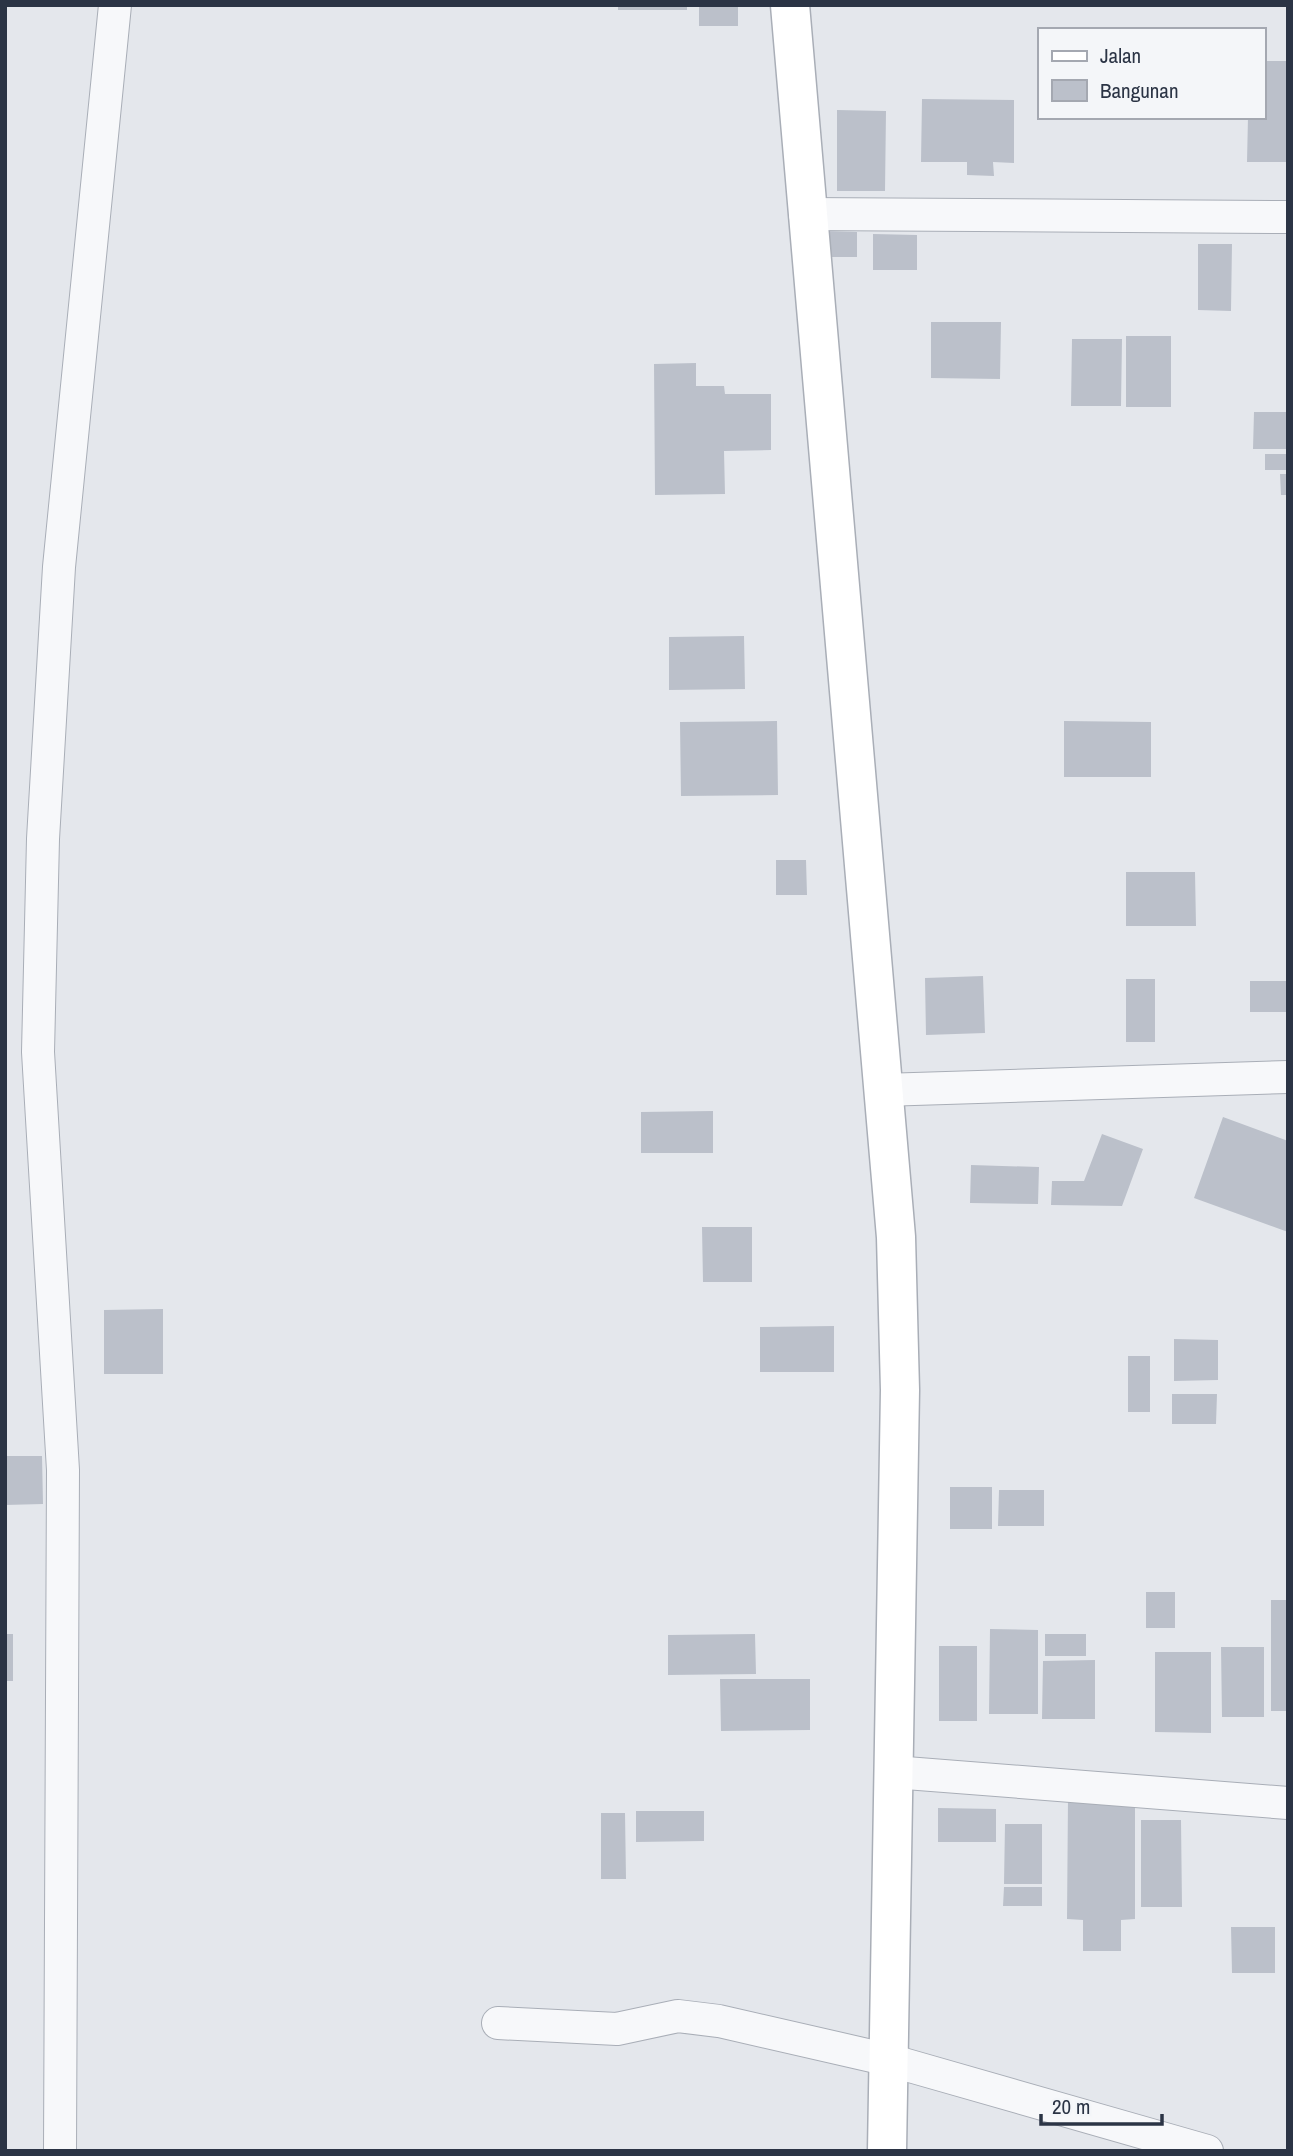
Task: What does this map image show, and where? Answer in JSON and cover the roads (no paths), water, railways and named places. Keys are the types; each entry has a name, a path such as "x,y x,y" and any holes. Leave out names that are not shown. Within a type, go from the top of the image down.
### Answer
{"street":[{"path":"60,2151 63,1470 38,1052 41,892 59,567 115,5"},
{"path":"790,5 896,1237 900,1390 887,2151"},
{"path":"806,214 1288,217"},
{"path":"882,1090 1288,1077"},
{"path":"893,1772 1288,1803"},
{"path":"498,2024 617,2029 678,2016 719,2021 889,2060 1207,2151"}]}
